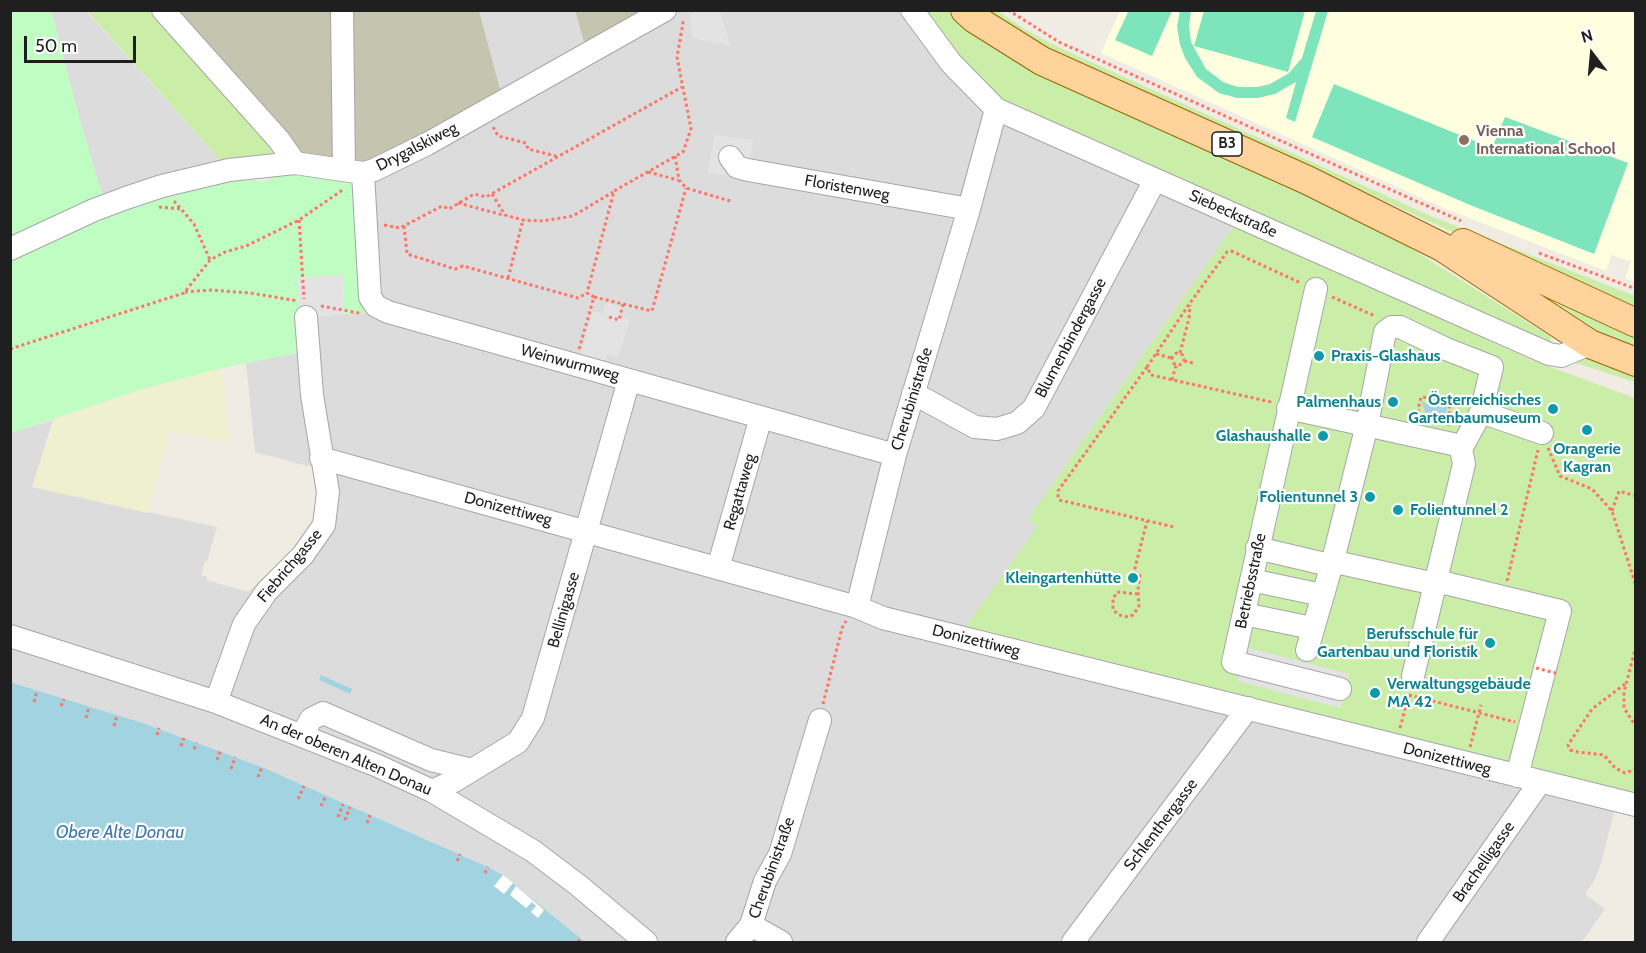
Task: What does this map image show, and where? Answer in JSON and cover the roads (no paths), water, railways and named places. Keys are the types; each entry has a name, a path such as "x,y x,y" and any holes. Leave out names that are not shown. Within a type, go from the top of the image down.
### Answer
{"main road":[{"name":"B3","path":"965,10 975,19 1042,61 1307,180 1442,247 1590,344 1635,362"},
{"name":"B3","path":"980,10 1045,52 1635,322"}],"street":[{"path":"163,10 271,132 295,163"},
{"name":"Weinwurmweg","path":"342,10 353,171 370,297 376,306 387,312 895,455"},
{"name":"Siebeckstraße","path":"912,10 951,63 996,109 1549,354 1561,356 1590,344"},
{"name":"Drygalskiweg","path":"353,171 374,170 427,144 671,12"},
{"name":"Cherubinistraße","path":"858,607 895,455 969,209 996,109"},
{"name":"Floristenweg","path":"730,158 737,167 748,170 969,209"},
{"path":"10,249 94,210 160,196 229,170 295,163 353,171"},
{"name":"Blumenbindergasse","path":"913,393 975,427 997,429 1017,423 1034,408 1155,180"},
{"name":"Betriebsstraße","path":"1316,289 1233,662 1340,689"},
{"name":"Fiebrichgasse","path":"216,702 244,624 267,591 303,555 324,525 328,492 312,395 302,309"},
{"path":"1307,650 1332,564 1367,425 1385,332 1392,327 1400,327 1446,349 1492,367 1481,412 1461,449"},
{"name":"Bellinigasse","path":"432,791 518,742 533,718 629,380"},
{"path":"1288,408 1457,445 1461,449 1464,464 1411,686"},
{"path":"1481,412 1542,433"},
{"name":"Regattaweg","path":"718,568 761,417"},
{"name":"Donizettiweg","path":"321,458 858,607 883,618 1635,805"},
{"path":"1257,548 1325,564 1340,563 1435,584 1445,583 1560,611 1517,776"},
{"path":"1251,580 1322,595"},
{"path":"1244,614 1312,628"},
{"name":"An der oberen Alten Donau","path":"10,636 216,702 432,791 532,851 578,885 646,942"},
{"name":"Schlenthergasse","path":"1073,942 1248,708"},
{"path":"302,736 311,719 323,713 431,760 472,770"},
{"name":"Cherubinistraße","path":"744,934 765,881 780,854 820,720"},
{"name":"Brachelligasse","path":"1428,942 1540,782"},
{"path":"744,934 781,942"}],"water":[{"path":"1421,401 1427,404 1448,404 1445,417 1440,419 1426,414"},
{"path":"321,675 352,689 350,694 319,680"},
{"name":"Obere Alte Donau","path":"10,682 143,723 262,767 488,867 503,875 585,942 11,942"}],"place":[{"name":"Vienna International School","path":"1464,140"},
{"name":"Praxis-Glashaus","path":"1319,356"},
{"name":"Palmenhaus","path":"1393,402"},
{"name":"Österreichisches Gartenbaumuseum","path":"1553,409"},
{"name":"Orangerie Kagran","path":"1587,430"},
{"name":"Glashaushalle","path":"1323,436"},
{"name":"Folientunnel 3","path":"1370,497"},
{"name":"Folientunnel 2","path":"1398,510"},
{"name":"Kleingartenhütte","path":"1133,578"},
{"name":"Berufsschule für Gartenbau und Floristik","path":"1490,643"},
{"name":"Verwaltungsgebäude MA 42","path":"1375,693"}]}
